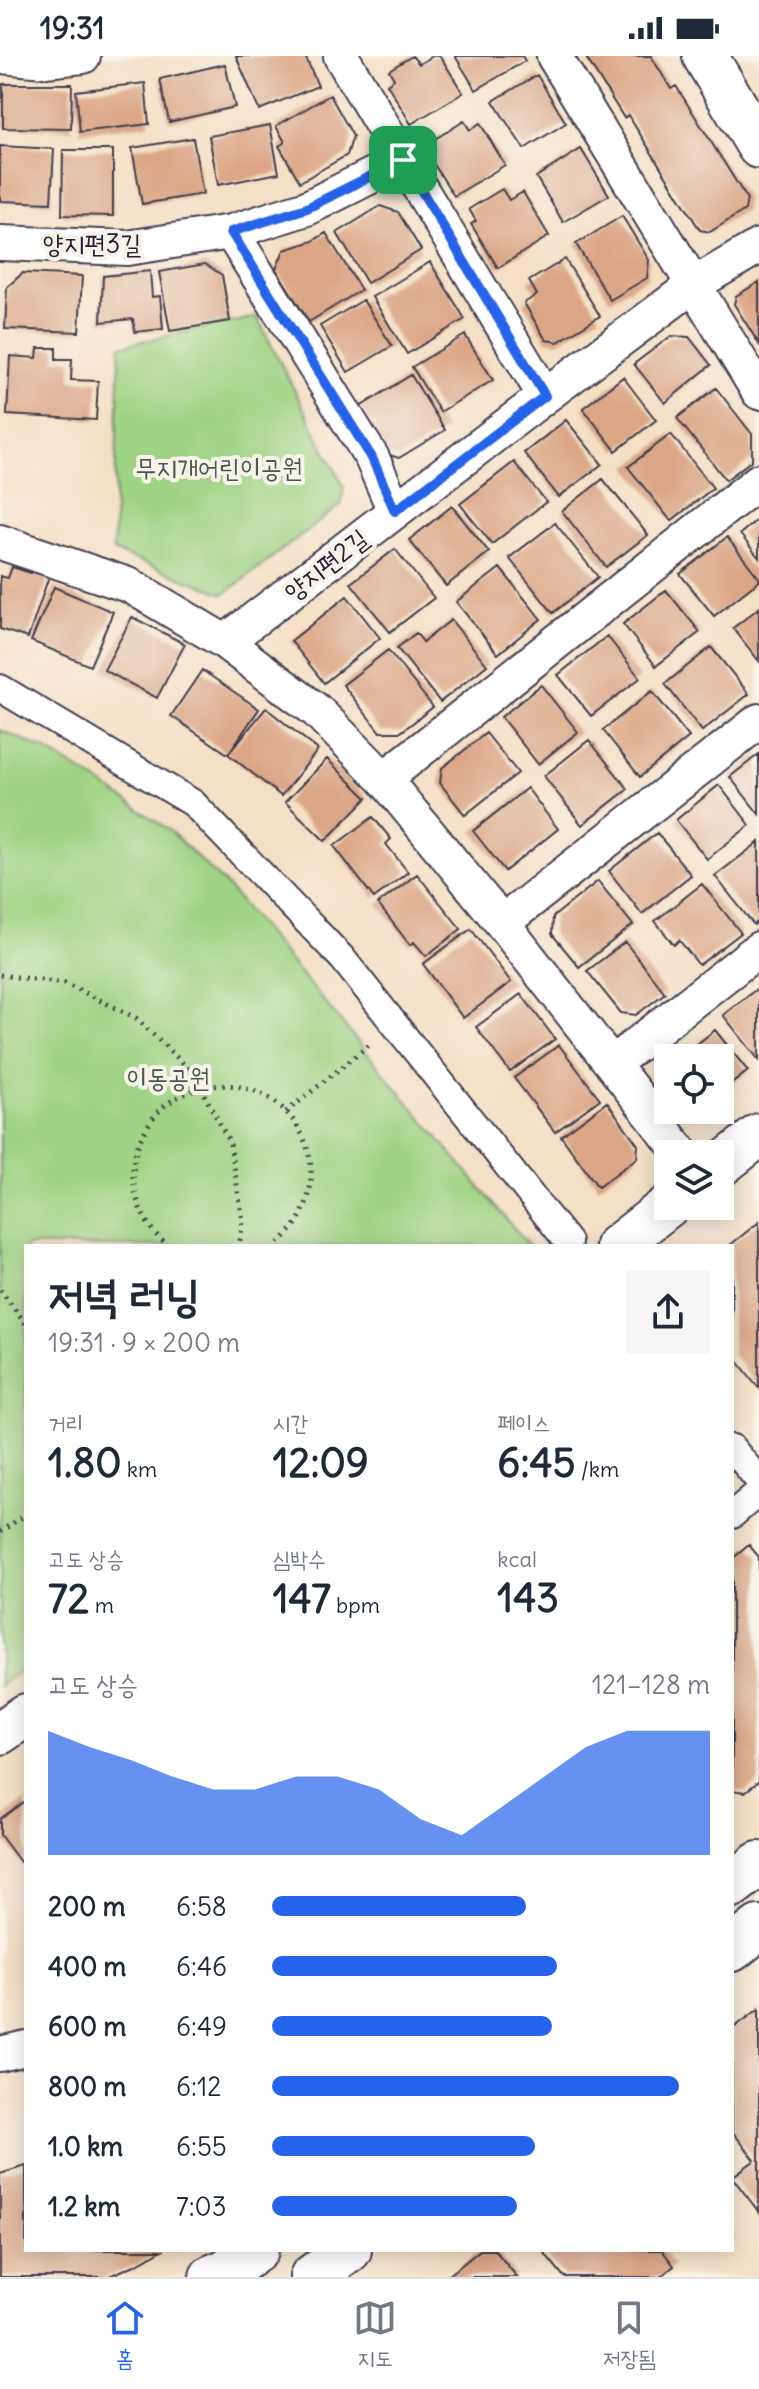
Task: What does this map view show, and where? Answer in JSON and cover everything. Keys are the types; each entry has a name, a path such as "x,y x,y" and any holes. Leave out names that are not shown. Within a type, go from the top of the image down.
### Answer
{"main road":[{"path":"705,56 759,146"},
{"path":"734,1883 759,1864"},
{"path":"212,2277 225,2272 253,2252"},
{"path":"312,2277 346,2252"}],"street":[{"path":"1,56 45,60 83,56"},
{"path":"341,56 545,396"},
{"path":"554,56 759,392"},
{"name":"양지편3길","path":"0,243 127,248 231,232 307,208 403,160"},
{"path":"231,232 372,458 395,511"},
{"name":"양지편2길","path":"225,642 695,284 759,246"},
{"path":"384,779 759,481"},
{"path":"0,542 131,586 225,642 317,711 384,779 502,923 671,1140"},
{"path":"0,688 193,803 342,958 568,1242"},
{"path":"502,923 759,721"},
{"path":"612,1064 759,949"},
{"path":"734,1155 759,1135"},
{"path":"620,1244 654,1217"},
{"path":"734,1450 759,1481"},
{"path":"734,1513 759,1492"},
{"path":"0,1733 24,1716"},
{"path":"0,2054 24,2048"}],"path":[{"path":"0,975 65,983 136,1018 193,1073 230,1143 243,1221 239,1244"},
{"path":"286,1112 395,1024"},
{"path":"166,1244 144,1219 134,1191 133,1162 142,1133 160,1109 185,1093 214,1085 243,1087 270,1098 292,1118 307,1143 312,1171 308,1200 295,1227 277,1244"},
{"path":"0,1290 24,1321"},
{"path":"0,1532 24,1515"}],"green space":[{"name":"무지개어린이공원","path":"257,317 344,487 341,505 224,594 113,551 120,346"},
{"name":"이동공원","path":"0,730 46,750 169,830 227,886 527,1244 24,1244 24,1667 0,1686"}],"building":[{"path":"236,56 305,56 318,86 259,110"},
{"path":"412,56 419,64 433,56 440,56 463,93 411,124 387,84 394,79 389,70"},
{"path":"455,56 522,56 525,61 476,90"},
{"path":"591,56 651,56 671,89 676,86 747,199 745,210 710,232 700,230 628,115 624,118 587,59"},
{"path":"225,64 235,107 169,122 160,79"},
{"path":"537,75 566,123 524,149 493,101"},
{"path":"145,83 149,124 80,132 76,91"},
{"path":"3,84 72,84 71,129 3,128"},
{"path":"330,95 353,136 347,155 300,182 279,146 285,142 276,126"},
{"path":"464,121 470,130 480,123 505,165 454,196 428,155 435,151 430,142"},
{"path":"270,125 279,173 218,185 209,136"},
{"path":"193,138 203,194 142,204 132,148"},
{"path":"0,146 54,149 51,203 0,201"},
{"path":"581,149 609,195 563,222 536,177"},
{"path":"63,150 113,150 113,216 62,215"},
{"path":"502,189 509,200 523,192 549,236 498,268 471,224 476,221 469,209"},
{"path":"380,206 398,212 421,250 367,283 337,233"},
{"path":"622,216 649,260 647,278 610,300 576,244"},
{"path":"326,233 361,290 309,322 276,269 284,250 313,241"},
{"path":"565,259 600,316 558,342 546,340 524,303 537,295 529,281"},
{"path":"430,262 465,319 407,354 372,297"},
{"path":"205,264 222,275 230,321 170,331 159,272"},
{"path":"150,271 152,297 160,296 163,329 135,332 133,319 101,322 103,276"},
{"path":"23,273 82,276 79,332 5,329 7,287"},
{"path":"759,282 759,344 734,304 736,296"},
{"path":"363,300 392,346 348,372 320,326"},
{"path":"465,335 493,380 440,412 412,367"},
{"path":"671,336 689,337 711,365 665,403 634,364"},
{"path":"38,348 56,348 56,359 72,359 71,380 98,381 96,420 7,415 10,356 37,358"},
{"path":"411,375 445,430 399,458 389,455 360,407"},
{"path":"623,377 656,420 616,451 583,408"},
{"path":"716,388 752,434 752,460 726,480 677,418"},
{"path":"566,420 602,464 559,497 524,453"},
{"path":"671,434 713,488 671,521 628,467"},
{"path":"514,462 546,502 492,544 460,504"},
{"path":"603,479 648,535 606,567 562,511"},
{"path":"452,506 489,552 446,586 409,540"},
{"path":"759,518 759,558 740,534"},
{"path":"555,523 598,577 553,613 509,558"},
{"path":"727,537 759,581 714,616 680,574"},
{"path":"395,549 434,598 390,632 351,583"},
{"path":"12,567 31,573 33,568 50,573 28,638 0,629 0,576 8,578"},
{"path":"500,568 541,619 498,654 456,602"},
{"path":"54,587 113,612 90,666 31,641"},
{"path":"666,590 700,632 656,666 623,624"},
{"path":"347,596 380,638 324,683 291,641"},
{"path":"759,608 759,661 733,628"},
{"path":"132,617 185,644 157,698 104,670"},
{"path":"451,620 487,665 440,702 397,648 416,633 423,642"},
{"path":"607,636 640,678 591,716 558,675"},
{"path":"711,647 749,694 702,731 665,684"},
{"path":"388,650 433,707 401,732 380,732 343,685"},
{"path":"202,670 259,709 228,754 171,716"},
{"path":"541,685 578,732 538,764 501,717"},
{"path":"652,691 689,737 640,777 603,730"},
{"path":"266,708 318,750 281,796 228,754"},
{"path":"486,733 518,773 465,815 440,783 442,768"},
{"path":"589,740 628,789 582,825 544,776"},
{"path":"759,754 759,814 730,777"},
{"path":"327,759 367,798 325,841 285,802"},
{"path":"719,785 750,825 707,859 676,820"},
{"path":"527,788 558,829 505,871 473,831"},
{"path":"373,817 391,839 386,844 408,872 374,898 334,846"},
{"path":"657,833 691,875 642,914 609,871"},
{"path":"759,842 759,920 754,925 715,876"},
{"path":"417,874 461,929 426,956 414,942 410,945 378,904"},
{"path":"598,881 633,925 579,967 552,934 553,917"},
{"path":"702,884 741,933 699,965 679,940 674,945 655,921"},
{"path":"471,929 511,982 463,1018 423,964"},
{"path":"625,942 665,993 636,1015 621,1013 587,971"},
{"path":"759,987 759,1060 723,1015"},
{"path":"521,994 555,1039 510,1072 476,1027"},
{"path":"715,1030 726,1044 697,1044"},
{"path":"559,1045 600,1099 555,1132 514,1078"},
{"path":"734,1054 748,1071 734,1082"},
{"path":"607,1102 638,1145 637,1158 598,1187 561,1136"},
{"path":"759,1222 759,1388 734,1357 734,1244 732,1244"},
{"path":"749,1545 759,1557 759,1781 745,1792 734,1790 734,1557"},
{"path":"24,1801 24,1859 20,1862 0,1835 0,1819"},
{"path":"759,2009 759,2212 734,2180 734,2176 755,2160 734,2134 734,2028"},
{"path":"24,2167 24,2252 158,2252 107,2277 0,2277 0,2174"},
{"path":"478,2252 497,2252 517,2277 447,2277"},
{"path":"544,2252 664,2252 674,2266 660,2277 564,2277"}],"route":[{"path":"403,160 545,396 395,511 372,458 231,232 307,208 403,160"}]}
